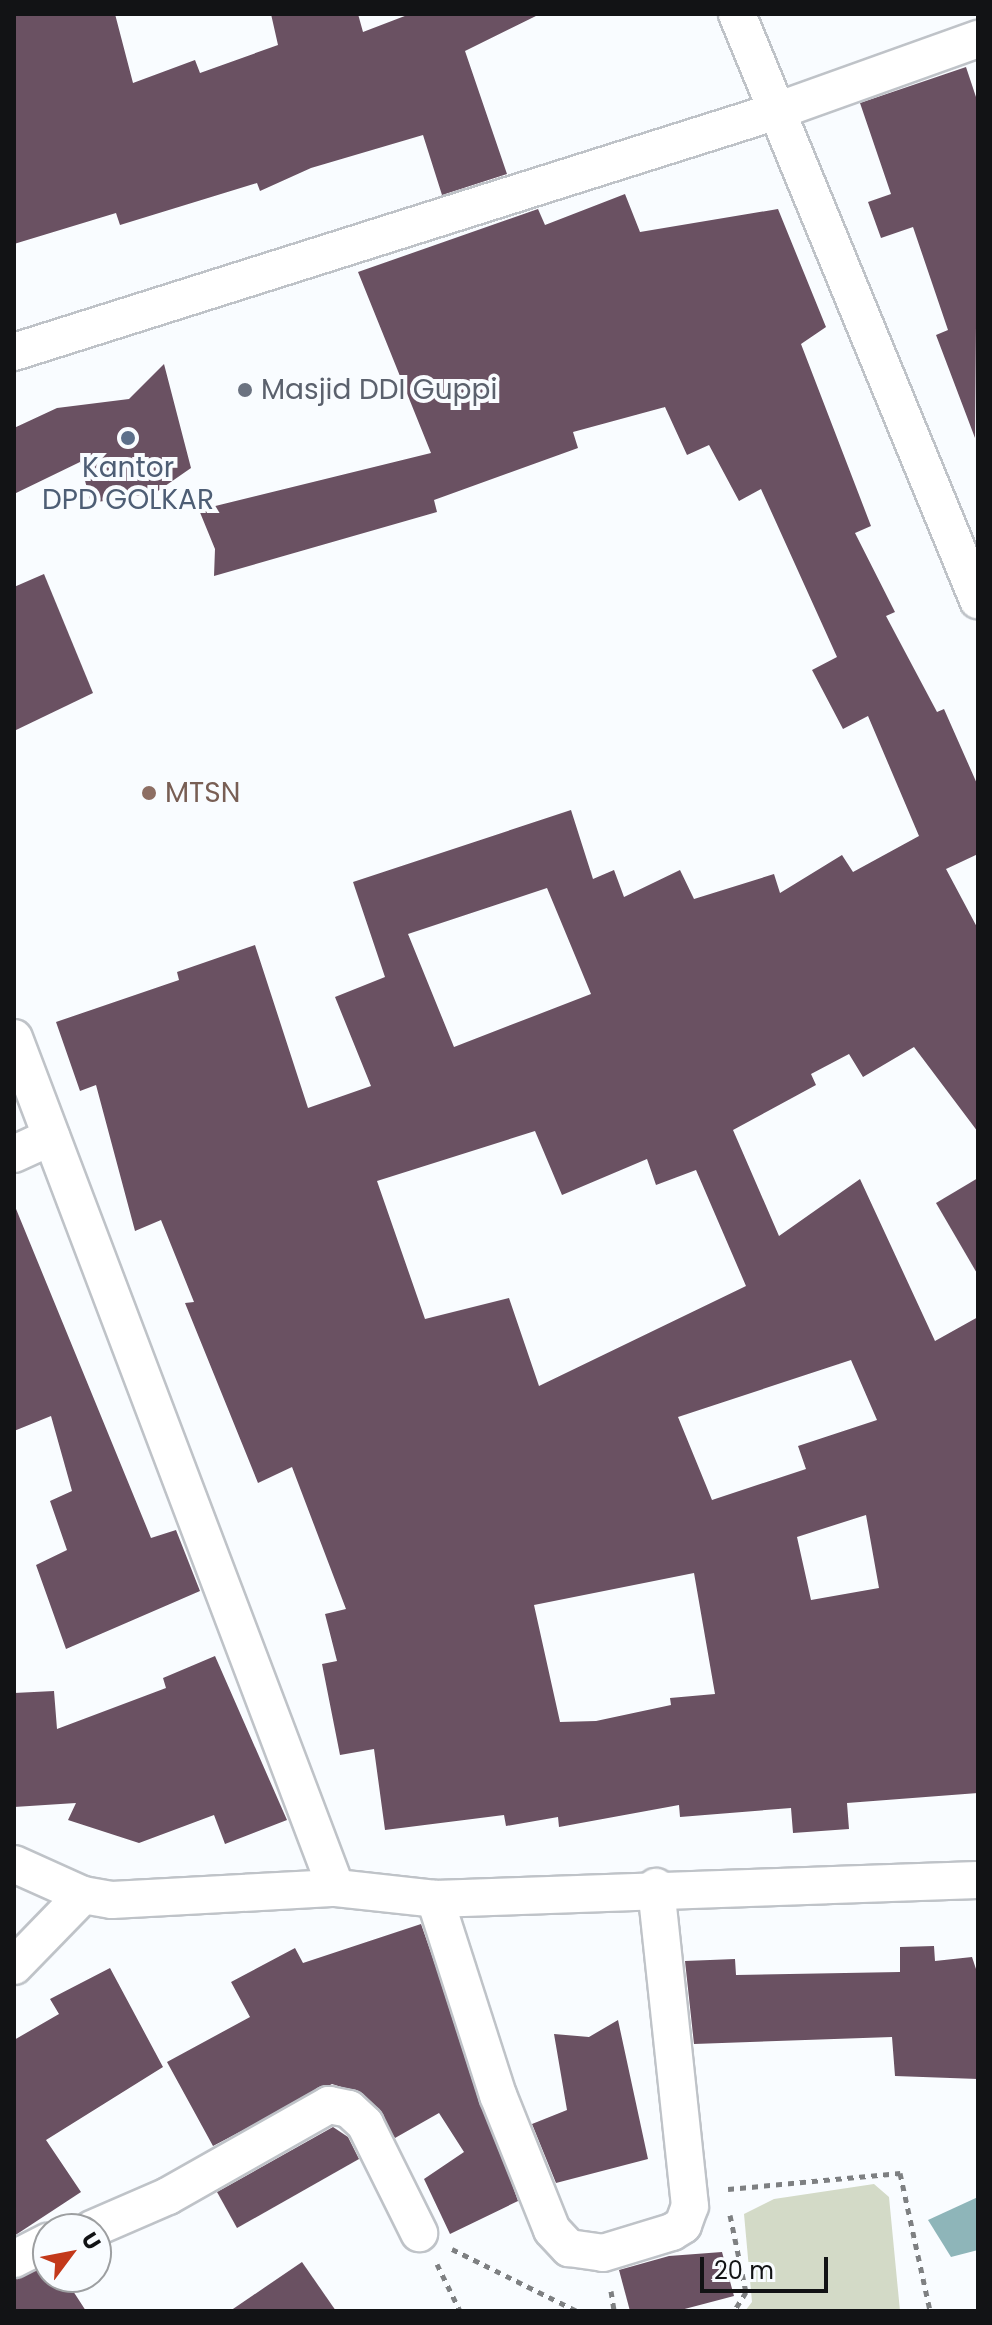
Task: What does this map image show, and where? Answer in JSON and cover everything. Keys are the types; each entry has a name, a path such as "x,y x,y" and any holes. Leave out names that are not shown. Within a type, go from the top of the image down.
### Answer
{"street":[{"path":"737,14 978,600"},
{"path":"14,352 777,111 978,39"},
{"path":"14,1038 336,1888"},
{"path":"14,1154 51,1137"},
{"path":"14,1864 83,1895 137,1899 336,1888 435,1899 656,1887 978,1880"},
{"path":"435,1899 498,2095 552,2230 569,2248 603,2253 672,2232 683,2225 690,2206 656,1887"},
{"path":"14,1966 83,1895"},
{"path":"112,2220 168,2196 329,2105 349,2109 365,2124 419,2233"},
{"path":"14,2259 32,2250"}],"path":[{"path":"734,2311 746,2292 728,2188 900,2173 930,2311"},
{"path":"419,2233 460,2311"},
{"path":"419,2233 577,2311"}],"green space":[{"path":"874,2184 889,2197 900,2311 745,2311 752,2302 744,2214 774,2199"}],"water":[{"path":"978,2197 978,2250 951,2257 928,2220"}],"building":[{"path":"14,14 115,14 133,83 195,60 200,73 278,45 271,14 358,14 363,32 410,14 540,14 465,51 507,174 442,195 423,135 311,168 260,191 257,183 120,225 116,213 14,244"},
{"path":"966,67 978,103 975,438 936,335 948,330 913,227 881,238 868,202 891,194 860,103"},
{"path":"625,194 640,232 778,209 826,327 801,344 871,526 855,533 895,612 886,616 937,712 944,709 978,786 978,854 946,869 978,929 978,1132 914,1047 863,1077 849,1054 811,1074 816,1085 733,1130 779,1236 860,1179 935,1341 978,1317 978,1793 847,1803 849,1829 793,1833 791,1808 680,1817 679,1805 559,1827 558,1817 506,1826 504,1815 385,1830 374,1749 340,1755 322,1664 337,1661 325,1614 346,1609 292,1467 258,1483 185,1303 194,1302 161,1220 135,1231 96,1085 80,1091 56,1022 179,980 177,972 255,945 308,1108 371,1086 335,997 385,977 353,882 571,810 593,879 614,870 624,897 680,870 694,899 774,874 780,893 842,855 853,872 919,836 868,716 843,729 812,670 837,657 761,489 739,501 709,445 687,455 665,407 573,432 578,448 434,500 437,512 214,576 215,549 199,510 431,453 358,272 538,209 545,225","holes":["547,888 591,994 454,1047 408,934","535,1131 562,1195 647,1159 656,1185 696,1170 746,1286 539,1386 509,1298 425,1319 377,1181","851,1360 877,1420 798,1446 806,1469 712,1500 678,1417","866,1515 879,1588 811,1600 797,1537","694,1573 715,1694 670,1698 671,1705 596,1721 560,1722 534,1605"]},
{"name":"Kantor DPD GOLKAR","path":"164,364 191,468 155,493 91,503 80,462 14,494 14,428 57,408 129,399"},
{"path":"44,574 93,693 14,731 14,587"},
{"path":"978,1178 978,1275 936,1203"},
{"path":"14,1204 151,1538 176,1530 200,1591 66,1649 36,1565 67,1550 50,1501 72,1491 51,1416 14,1431"},
{"path":"215,1656 287,1820 225,1844 214,1815 139,1843 68,1820 76,1803 14,1807 14,1693 54,1691 57,1729 166,1688 163,1678"},
{"path":"421,1924 518,2201 450,2234 424,2179 464,2152 439,2113 395,2138 363,2094 332,2084 213,2146 167,2062 250,2017 231,1982 295,1948 303,1963"},
{"path":"934,1946 935,1961 972,1957 978,1975 978,2079 895,2076 892,2037 694,2044 685,1961 735,1959 736,1975 900,1972 900,1947"},
{"path":"110,1968 163,2067 46,2140 81,2192 49,2213 32,2213 32,2224 14,2236 14,2040 59,2014 50,1999"},
{"path":"618,2020 648,2159 556,2183 532,2124 567,2110 554,2034 589,2037"},
{"path":"333,2127 348,2137 359,2159 237,2228 217,2192"},
{"path":"722,2252 734,2296 677,2311 630,2311 619,2270 669,2256"},
{"path":"302,2262 336,2311 230,2311"},
{"path":"32,2272 32,2293 74,2293 86,2311 14,2311 14,2280"}],"place":[{"name":"Masjid DDI Guppi","path":"245,390"},
{"name":"Kantor DPD GOLKAR","path":"128,438"},
{"name":"MTSN","path":"149,793"}]}
